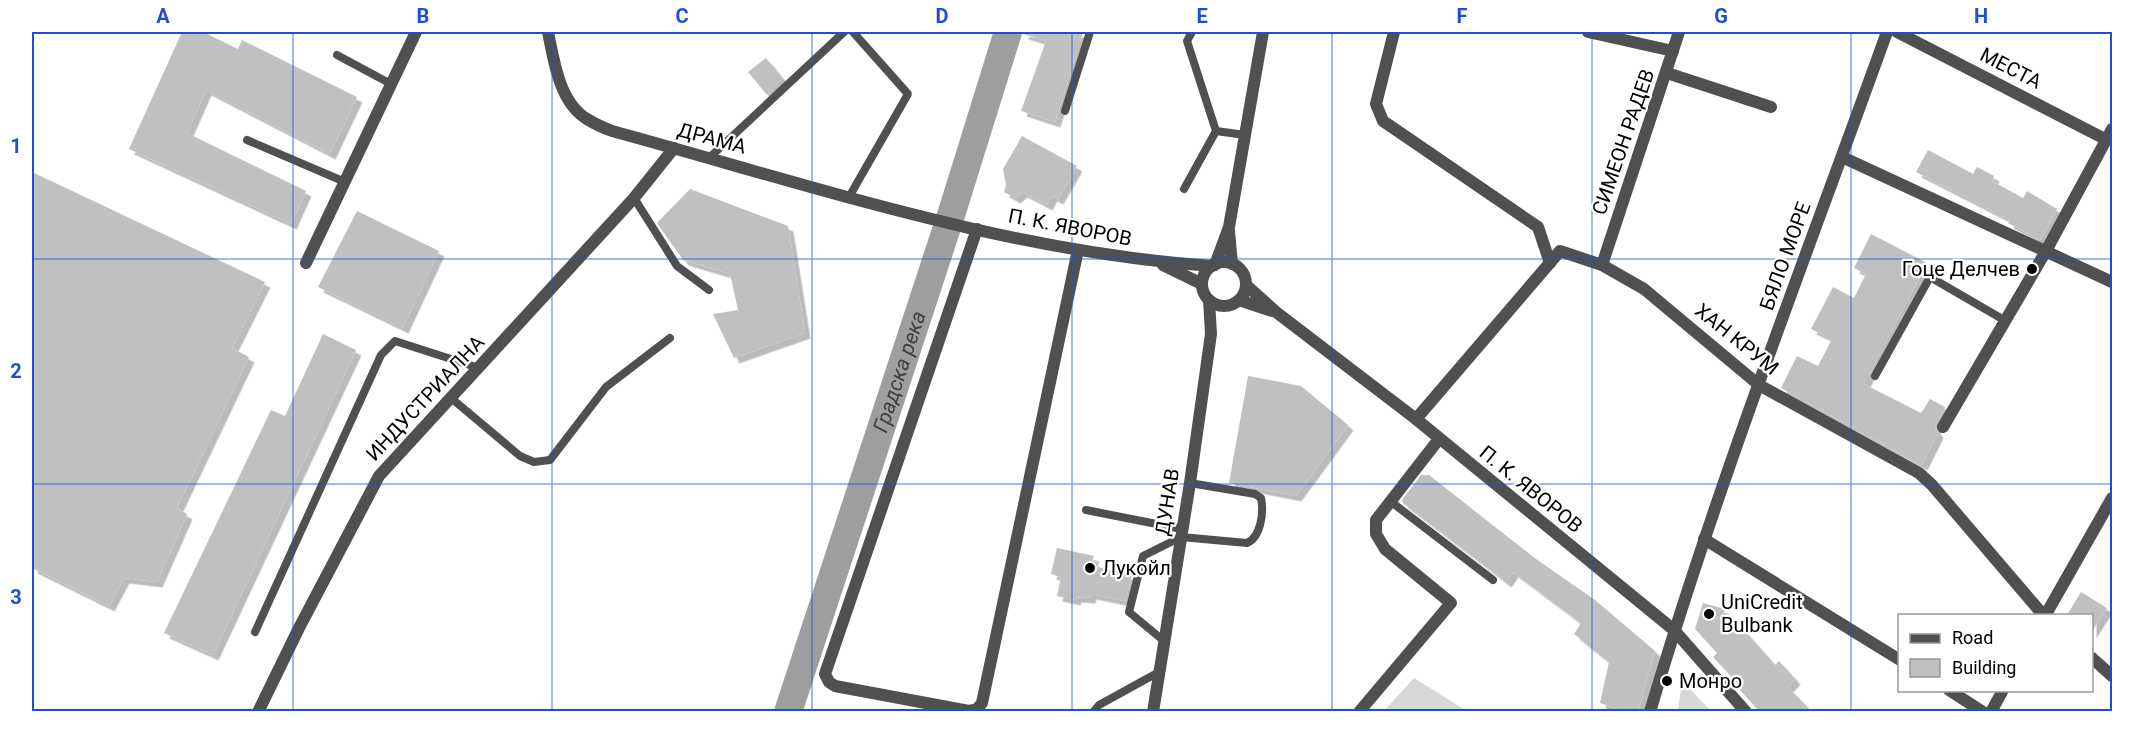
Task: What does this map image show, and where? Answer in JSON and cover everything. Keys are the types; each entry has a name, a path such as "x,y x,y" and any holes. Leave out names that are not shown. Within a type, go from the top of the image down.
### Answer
{"street":[{"path":"306,263 416,32"},
{"name":"ДРАМА","path":"549,32 554,59 570,104 586,119 612,131 923,218"},
{"path":"1214,265 1226,262 1233,264 1242,273 1246,285 1245,292 1231,305 1218,306 1209,300 1203,291 1202,284 1203,277 1214,265 1229,227 1263,32"},
{"path":"1394,32 1376,104 1383,121 1538,227 1550,263 1416,419"},
{"path":"1588,32 1673,51"},
{"name":"СИМЕОН РАДЕВ","path":"1602,265 1679,32"},
{"name":"БЯЛО МОРЕ","path":"1650,711 1704,540 1887,32"},
{"name":"МЕСТА","path":"1897,32 2110,135"},
{"path":"1667,73 1771,106"},
{"path":"1943,427 2046,251 2110,135"},
{"name":"ИНДУСТРИАЛНА","path":"258,711 378,476 634,198 674,148"},
{"path":"1842,157 2112,282"},
{"name":"П. К. ЯВОРОВ","path":"923,218 1078,250 1157,262 1214,265"},
{"path":"1229,227 1233,264"},
{"path":"977,229 825,674 829,682 835,686 969,711 977,709 982,703 1078,250"},
{"name":"ХАН КРУМ","path":"1550,263 1560,251 1602,265 1644,289 1760,385 1919,473 1932,485 2043,614"},
{"name":"П. К. ЯВОРОВ","path":"1157,262 1202,284"},
{"name":"П. К. ЯВОРОВ","path":"1246,285 1276,312 1416,419 1674,630 1746,711"},
{"name":"ДУНАВ","path":"1153,711 1190,483 1211,334 1209,300"},
{"name":"П. К. ЯВОРОВ","path":"1239,300 1276,312"},
{"name":"ДУНАВ","path":"1211,334 1224,307"},
{"path":"1359,711 1451,603 1385,549 1376,534 1376,520 1439,439"},
{"path":"2045,614 2112,498"},
{"path":"1704,540 1898,659"},
{"path":"2093,660 2112,676"},
{"path":"1952,692 1983,711"},
{"path":"1990,711 2001,692"}],"lane":[{"path":"709,158 844,32"},
{"path":"849,196 908,94 853,32"},
{"path":"1065,111 1090,32"},
{"path":"1184,189 1216,131 1187,41 1192,32"},
{"path":"337,55 391,84"},
{"path":"1216,131 1245,135"},
{"path":"247,140 345,182"},
{"path":"634,198 677,266 709,290"},
{"path":"1875,376 1930,277 2004,321"},
{"path":"451,398 520,456 534,462 550,460 606,387 670,338"},
{"path":"255,632 381,355 395,340 479,368"},
{"path":"1086,510 1182,533 1247,543 1254,540 1261,514 1261,498 1255,494 1190,483"},
{"path":"1390,501 1493,580"},
{"path":"1164,640 1129,612 1143,556 1182,533"},
{"path":"1093,711 1099,705 1159,672"}],"shaded area":[{"path":"1414,678 1467,711 1384,711"},
{"path":"1682,681 1711,711 1678,711"}],"building":[{"path":"182,32 203,32 238,49 242,40 357,97 330,154 206,90 187,133 306,191 291,224 129,149"},
{"path":"1023,32 1083,32 1055,122 1021,111 1046,41 1023,34"},
{"path":"766,58 783,79 767,95 748,72"},
{"path":"1022,136 1077,166 1058,199 1052,196 1047,205 1022,192 1015,198 1004,192 1006,184 1003,169"},
{"path":"1928,150 1973,174 1977,167 1994,176 1992,181 2023,198 2027,191 2057,209 2040,240 2008,223 2010,220 1916,172"},
{"path":"32,172 265,282 232,348 249,357 177,508 187,514 157,582 124,578 109,606 32,568"},
{"path":"690,189 788,226 805,333 734,358 713,314 738,310 730,274 683,260 657,223"},
{"path":"357,211 439,251 403,328 318,287"},
{"path":"1871,234 1927,263 1864,384 1921,413 1930,399 1945,407 1936,423 1935,428 1938,433 1922,465 1781,388 1797,356 1818,366 1832,339 1811,329 1833,287 1854,298 1866,274 1854,268"},
{"path":"323,334 356,350 213,655 164,633 271,410 285,416"},
{"path":"1248,376 1301,386 1348,425 1296,496 1229,483"},
{"path":"1421,475 1429,475 1536,559 1595,600 1655,651 1638,711 1622,711 1600,703 1609,662 1574,634 1581,623 1513,572 1506,582 1403,503 1402,500"},
{"path":"1057,548 1094,556 1092,561 1098,563 1097,567 1132,575 1125,601 1091,594 1090,598 1076,597 1075,600 1057,596 1061,577 1051,574"},
{"path":"2081,592 2107,608 2093,630 2093,614 2068,614"},
{"path":"1703,603 1725,609 1722,621 1740,633 1744,630 1775,665 1779,661 1795,679 1788,687 1811,711 1759,711 1740,690 1742,688 1713,657 1717,653 1695,629"}],"waterway":[{"name":"Градска река","path":"788,712 952,212 1008,32"}],"place":[{"name":"Гоце Делчев","path":"2032,269"},
{"name":"Лукойл","path":"1090,568"},
{"name":"UniCredit Bulbank","path":"1709,614"},
{"name":"Монро","path":"1667,681"}]}
